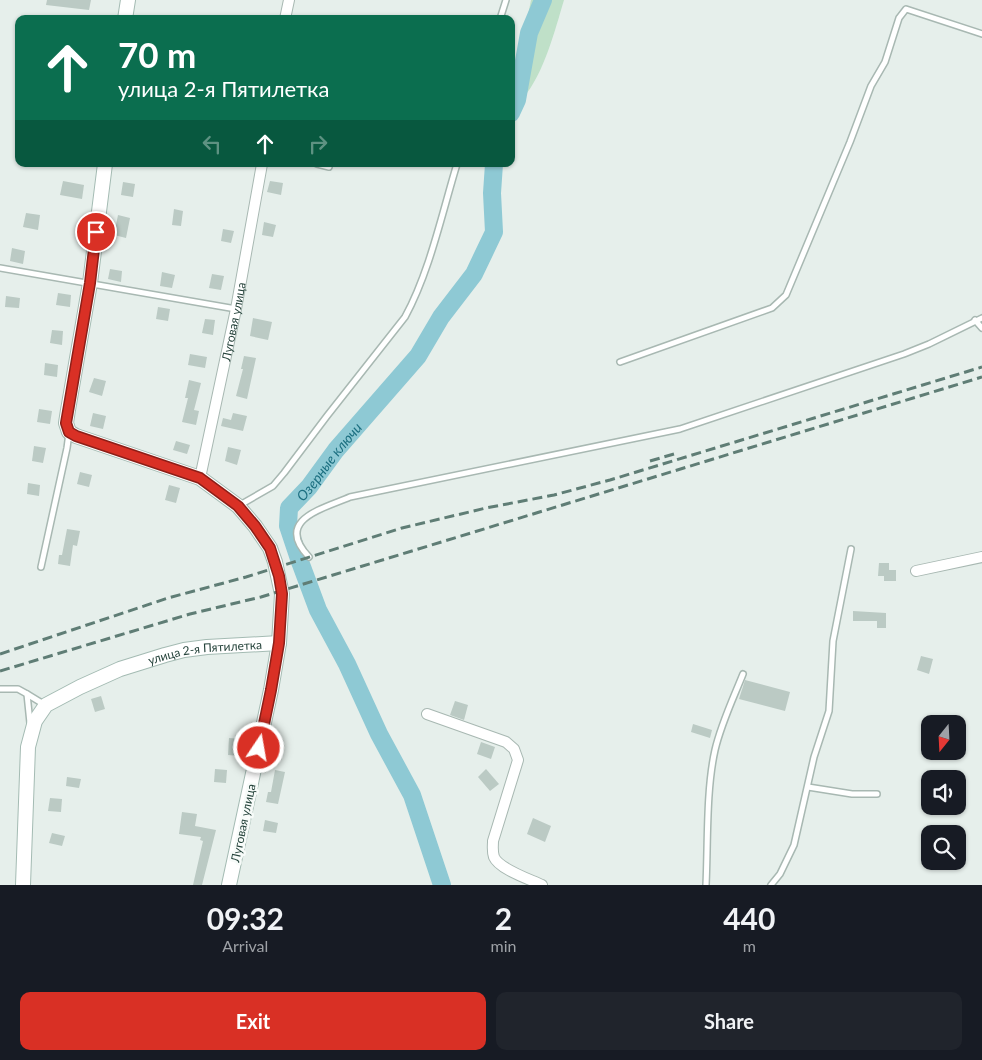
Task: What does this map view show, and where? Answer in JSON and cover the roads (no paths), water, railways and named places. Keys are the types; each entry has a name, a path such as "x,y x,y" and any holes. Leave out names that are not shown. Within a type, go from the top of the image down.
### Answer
{"main road":[{"path":"126,15 128,0"},
{"path":"69,432 66,423 90,283 105,167"},
{"name":"улица 2-я Пятилетка","path":"46,705 80,686 120,669 165,655 207,647 279,643 282,594 279,576 270,548 238,506 200,478 69,432"},
{"name":"Луговая улица","path":"230,885 279,643"},
{"path":"23,885 28,753 35,721 46,705"}],"street":[{"path":"287,15 289,0"},
{"name":"Луговая улица","path":"200,478 236,309 261,167"},
{"path":"916,571 982,557"},
{"path":"427,714 506,742 514,749 518,760 493,841 493,851 495,859 502,866 542,885"}],"lane":[{"path":"501,15 506,0"},
{"path":"620,362 772,308 786,294 850,142 871,86 885,62 899,18 906,9 982,34"},
{"path":"238,506 273,486 405,317 422,279 456,167"},
{"path":"0,268 236,309"},
{"path":"308,557 299,547 297,527 310,514 350,497 680,429 904,354 982,318"},
{"path":"975,320 982,328"},
{"path":"40,566 69,432"},
{"path":"771,885 780,874 794,845 814,757 829,711 832,641 851,549"},
{"path":"706,885 710,787 715,753 723,724 743,674"},
{"path":"0,689 18,689 46,705"},
{"path":"27,694 32,733"},
{"path":"808,787 852,794 877,794"}],"waterway":[{"name":"Озерные ключи","path":"515,104 529,33 543,0"},
{"name":"Озерные ключи","path":"442,885 412,795 379,734 347,664 318,610 288,526 289,508 309,487 336,450 418,356 441,317 474,274 494,232 492,193 494,167"}],"railway":[{"path":"0,654 168,598 246,577 402,528 486,508 554,495 610,480 982,367"},
{"path":"0,671 190,614 261,597 982,377"},
{"path":"650,461 674,454"}]}
